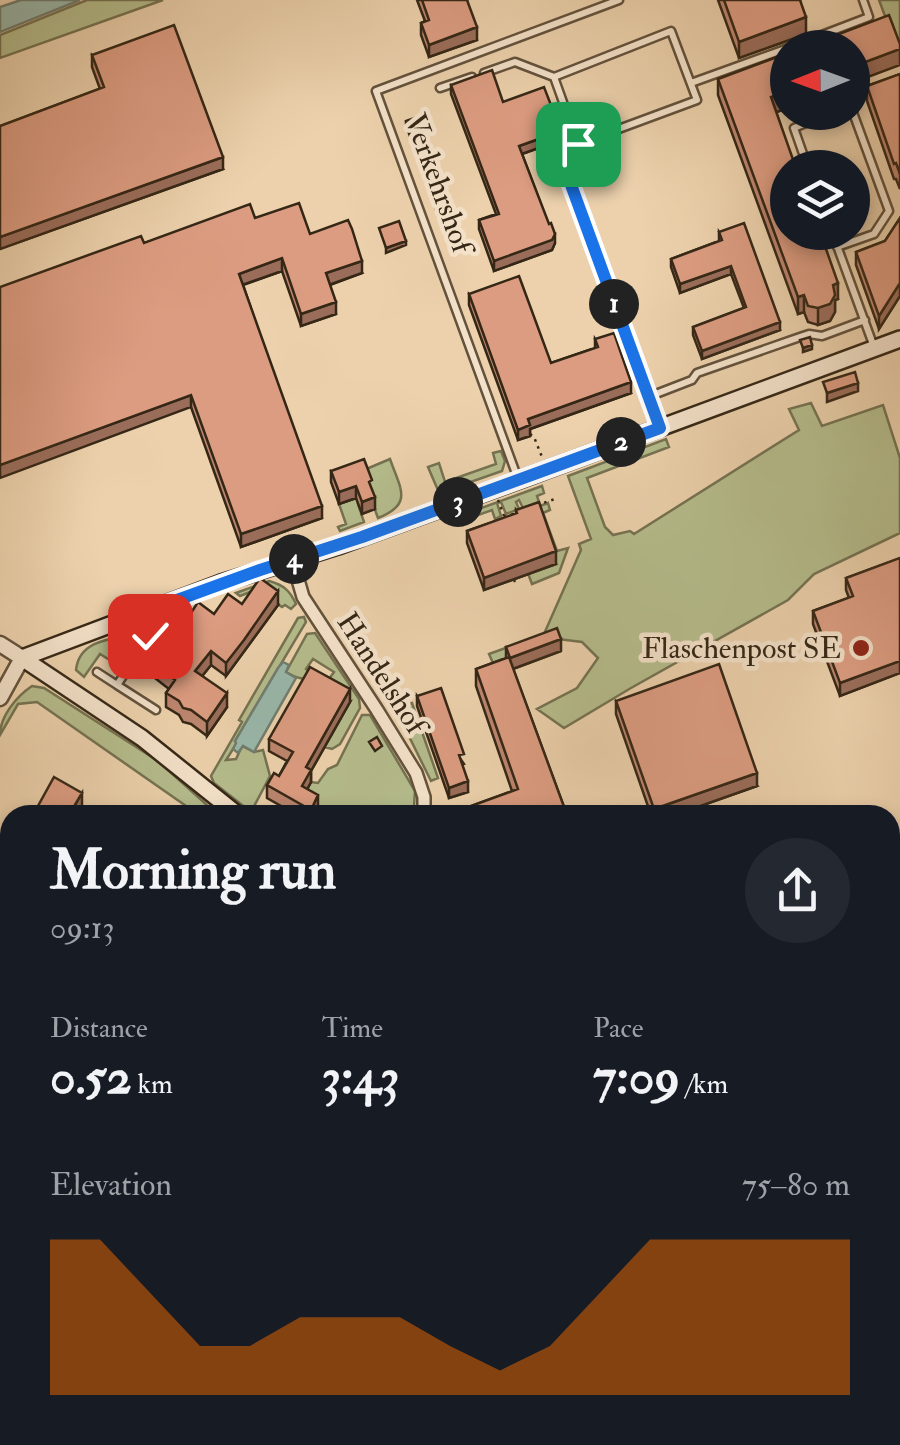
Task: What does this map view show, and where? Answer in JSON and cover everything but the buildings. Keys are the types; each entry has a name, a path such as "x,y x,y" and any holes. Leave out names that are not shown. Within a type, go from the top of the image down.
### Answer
{"main road":[{"path":"22,658 494,490 900,339"},
{"path":"22,658 142,738 226,805"}],"street":[{"name":"Handelshof","path":"292,559 302,597 416,773 424,805"},
{"path":"0,644 22,658 0,698"}],"lane":[{"name":"Verkehrshof","path":"519,480 376,91 619,0"},
{"path":"835,30 869,17 863,0"},
{"path":"578,144 554,76 671,31 697,100 578,144 563,163 660,428"},
{"path":"691,84 770,55"},
{"name":"Verkehrshof","path":"440,88 515,62 554,76"},
{"path":"870,161 888,212 870,235"},
{"path":"838,250 874,348"},
{"path":"648,397 692,380 697,373 800,336 822,336 865,320"},
{"path":"117,685 150,636 122,620"},
{"path":"97,672 156,710"}],"path":[{"path":"529,433 547,470"},
{"path":"494,490 504,517 521,511"},
{"path":"538,505 555,499"}],"green space":[{"path":"87,0 163,0 0,58 0,35"},
{"path":"879,0 900,0 900,56"},
{"path":"811,403 822,426 883,405 900,458 900,533 814,574 788,600 564,728 537,709 577,688 598,658 582,642 558,639 493,663 489,654 544,634 581,550 579,544 591,539 568,476 666,439 669,447 587,478 605,527 613,535 630,531 634,534 799,430 789,409"},
{"path":"501,451 505,461 502,471 445,491 437,488 428,467 439,463 445,482 496,464 493,453"},
{"path":"390,459 401,494 396,507 378,518 371,499 358,504 364,522 340,531 338,527 346,524 339,504 372,492 364,470"},
{"path":"542,486 544,493 537,496 539,502 523,508 519,500 519,509 506,514 501,502 497,503 501,516 495,519 492,510 467,519 465,514"},
{"path":"548,503 550,510 543,513 557,551 568,548 559,573 532,584 507,518"},
{"path":"269,581 289,592 296,604 291,609 261,593 236,593"},
{"path":"304,617 306,622 226,760 236,759 242,746 254,752 263,750 270,776 255,805 242,805 214,783 211,776 298,618"},
{"path":"315,633 359,699 360,708 340,744 332,749 324,747 349,702 323,687 334,672 313,659 306,669 316,677 301,678 286,672 307,634"},
{"path":"133,635 139,639 121,667 100,654 84,677 76,670 78,660 89,647"},
{"path":"32,686 44,688 158,761 207,805 185,805 37,702 18,704 0,735 10,707"},
{"path":"412,703 438,778 431,781 395,708"},
{"path":"362,715 370,715 415,791 414,805 313,805 302,799 311,782 318,783 328,769 337,765"}],"shaded area":[{"path":"21,0 80,0 0,32 0,7"},
{"path":"283,662 289,665 286,672 296,678 254,752 243,746 238,753 233,749 235,741"}],"place":[{"name":"Flaschenpost SE","path":"861,648"}],"route":[{"path":"150,636 122,620 660,428 563,163 578,144"}]}
